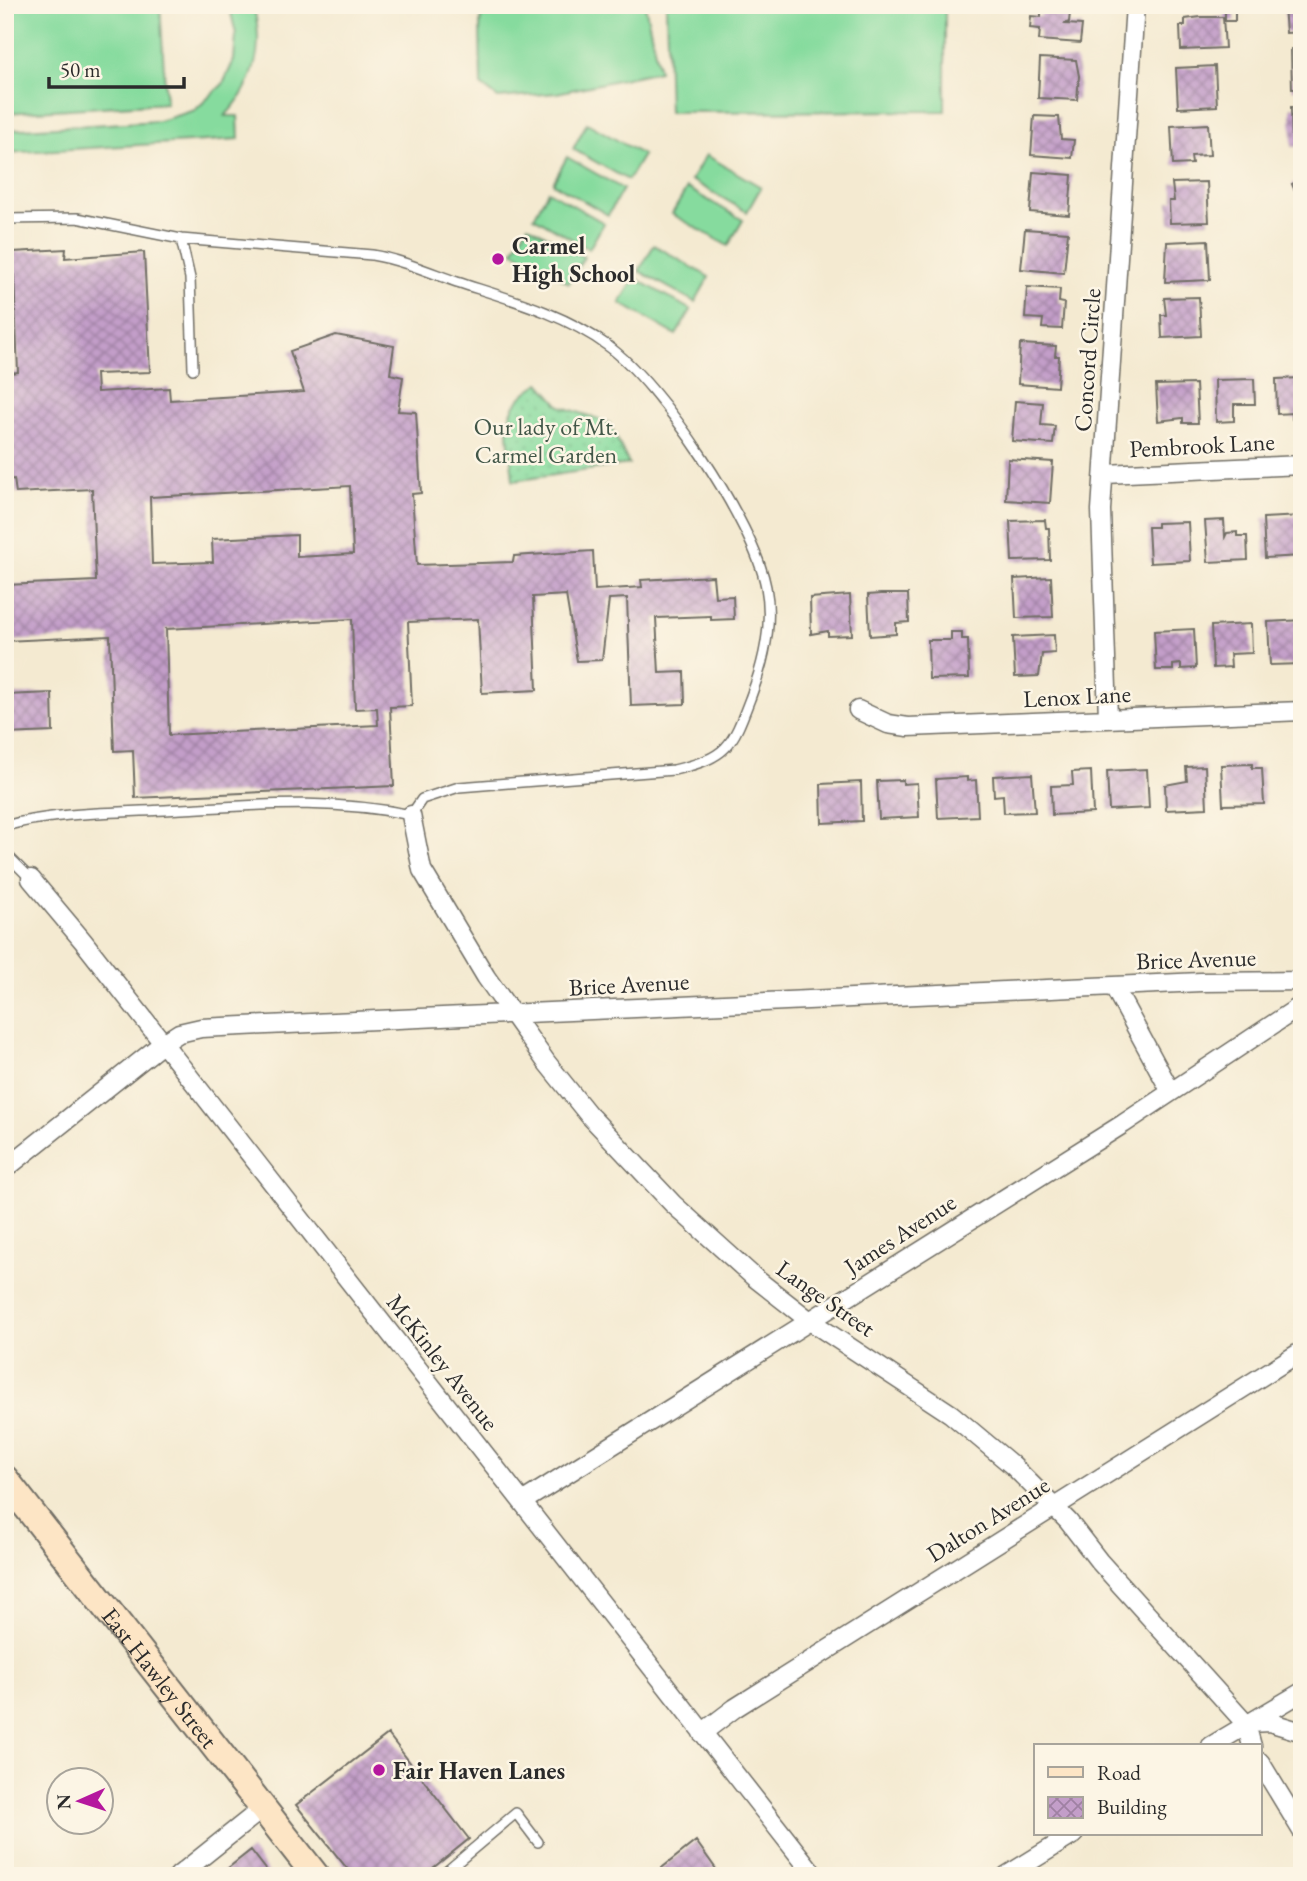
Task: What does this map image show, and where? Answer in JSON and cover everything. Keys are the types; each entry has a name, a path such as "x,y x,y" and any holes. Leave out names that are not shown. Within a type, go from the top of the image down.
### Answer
{"street":[{"name":"Concord Circle","path":"1108,718 1101,510 1135,5"},
{"name":"Pembrook Lane","path":"1105,474 1302,465"},
{"name":"Lenox Lane","path":"858,710 888,724 908,727 1302,711"},
{"name":"Lange Street","path":"411,816 422,870 510,1014 588,1114 673,1204 755,1278 810,1321 879,1363 951,1414 1012,1465 1054,1506 1247,1724"},
{"name":"McKinley Avenue","path":"31,879 815,1876"},
{"name":"Brice Avenue","path":"5,1169 162,1044 179,1033 201,1028 1302,981"},
{"path":"1114,987 1171,1092"},
{"name":"James Avenue","path":"522,1502 1171,1092 1302,1005"},
{"name":"Dalton Avenue","path":"702,1732 735,1708 1302,1351"},
{"name":"East Hawley Street","path":"5,1479 316,1876"},
{"path":"1214,1744 1302,1692"},
{"path":"1247,1724 1269,1722 1302,1732"},
{"path":"1247,1724 1252,1744"},
{"path":"1262,1765 1302,1831"},
{"path":"178,1876 263,1808"},
{"path":"1006,1876 1071,1836"}],"lane":[{"path":"5,219 77,218 181,239 350,251 398,260 539,309 578,328 609,346 639,373 721,485 753,549 766,585 769,611 761,670 730,746 713,758 674,770 459,787 422,799 411,816 344,803 300,802 84,814 5,826"},
{"path":"181,239 190,278 192,369"},
{"path":"5,853 31,879"},
{"path":"441,1876 516,1813 538,1842"}],"green space":[{"path":"5,5 160,5 166,103 5,113"},
{"path":"229,5 253,5 258,36 255,65 250,78 244,91 225,116 238,116 239,139 5,153 5,130 159,121 195,110 223,84 234,60 236,34"},
{"path":"483,5 645,5 659,71 557,93 498,98 481,85 480,24"},
{"path":"666,5 945,5 945,111 669,112"},
{"path":"587,123 643,155 628,180 573,149"},
{"path":"706,155 761,187 747,212 691,180"},
{"path":"567,157 623,189 608,215 553,183"},
{"path":"687,188 743,220 728,246 672,214"},
{"path":"548,191 604,223 589,249 534,217"},
{"path":"528,225 584,257 569,283 513,251"},
{"path":"654,245 709,277 695,302 639,271"},
{"path":"635,278 691,310 676,335 620,303"},
{"name":"Our lady of Mt. Carmel Garden","path":"540,383 560,406 609,423 629,464 513,481 508,437 511,413 516,403"}],"building":[{"path":"1041,5 1066,5 1066,12 1070,12 1069,22 1065,24 1082,25 1080,43 1039,40 1040,29 1030,28 1031,16 1041,17"},
{"path":"1284,5 1302,5 1302,32 1286,33"},
{"path":"1225,10 1235,10 1235,21 1225,21"},
{"path":"1223,17 1225,48 1181,50 1180,26 1185,26 1185,19"},
{"path":"1291,49 1302,49 1302,89 1292,89"},
{"path":"1040,58 1076,60 1079,76 1077,100 1038,98"},
{"path":"1215,66 1217,106 1178,108 1176,68"},
{"path":"1291,107 1302,107 1302,146 1292,147"},
{"path":"1034,116 1059,117 1061,139 1074,140 1072,158 1031,155"},
{"path":"1208,124 1210,155 1191,156 1192,164 1173,165 1171,126"},
{"path":"1033,172 1072,175 1069,215 1030,212"},
{"path":"1302,179 1302,188 1295,191 1292,184"},
{"path":"1207,182 1209,222 1170,223 1169,201 1174,201 1172,183"},
{"path":"1025,229 1068,232 1064,273 1021,269"},
{"path":"1208,240 1210,280 1165,282 1167,242"},
{"path":"66,249 65,258 144,252 150,372 96,374 97,392 169,388 170,400 304,392 290,351 336,335 394,346 390,374 403,377 398,411 416,412 421,493 412,494 417,565 513,562 514,556 593,551 595,590 642,587 641,580 713,576 715,597 733,596 734,619 711,620 711,616 656,618 659,673 684,672 685,704 631,706 627,598 609,599 602,660 577,661 566,595 533,597 537,690 482,693 478,619 408,622 412,706 390,707 394,786 135,798 133,750 114,751 110,636 5,641 5,585 96,581 92,489 16,493 14,479 5,480 5,389 11,389 10,373 18,372 13,252","holes":["350,486 353,554 297,557 297,535 212,539 213,562 152,564 150,497","352,619 355,709 377,708 378,725 169,735 166,629"]},
{"path":"1027,287 1060,289 1059,302 1064,303 1062,329 1042,328 1043,319 1025,318"},
{"path":"1199,297 1201,336 1162,338 1161,315 1166,315 1164,298"},
{"path":"1020,344 1056,346 1055,356 1059,356 1057,387 1018,384"},
{"path":"1302,378 1302,418 1292,419 1292,413 1277,414 1276,379"},
{"path":"1254,379 1255,404 1234,404 1234,421 1216,422 1215,380"},
{"path":"1196,384 1198,423 1183,423 1183,418 1158,421 1156,385"},
{"path":"1015,401 1043,403 1041,425 1055,426 1053,444 1012,441"},
{"path":"1008,459 1053,462 1050,503 1006,500"},
{"path":"1302,516 1302,556 1265,558 1263,518"},
{"path":"1045,520 1046,528 1049,528 1050,560 1012,561 1010,521"},
{"path":"1224,520 1225,537 1227,533 1237,532 1237,536 1247,536 1248,560 1208,562 1205,521"},
{"path":"1188,522 1190,561 1150,563 1148,527 1157,527 1157,523"},
{"path":"1051,577 1053,617 1016,618 1014,579"},
{"path":"908,594 909,622 896,623 896,634 870,636 868,595"},
{"path":"850,595 852,635 828,636 828,631 811,634 810,598"},
{"path":"1302,620 1302,664 1270,665 1268,622"},
{"path":"1251,624 1252,653 1230,654 1231,667 1213,668 1211,626"},
{"path":"1194,629 1196,668 1181,669 1181,664 1173,665 1173,670 1156,670 1154,631"},
{"path":"951,632 962,632 962,639 968,639 969,678 929,679 928,640 951,640"},
{"path":"1054,635 1055,653 1042,654 1039,676 1015,677 1013,637"},
{"path":"52,693 53,732 5,734 5,695"},
{"path":"1252,764 1252,768 1262,768 1264,804 1223,805 1221,765"},
{"path":"1205,766 1207,808 1166,810 1165,785 1187,781 1186,767"},
{"path":"1147,769 1149,808 1109,810 1107,771"},
{"path":"1091,771 1093,813 1052,815 1051,786 1073,785 1072,772"},
{"path":"1032,774 1035,812 1004,813 1003,795 994,796 993,776"},
{"path":"967,777 967,781 976,780 978,816 938,818 936,779"},
{"path":"903,780 903,784 917,783 919,817 879,819 877,781"},
{"path":"861,782 862,821 822,823 821,784"},
{"name":"Fair Haven Lanes","path":"388,1734 469,1839 423,1876 353,1876 296,1805"},
{"path":"696,1841 721,1876 662,1876 658,1871"},
{"path":"251,1850 271,1876 218,1876"}],"place":[{"name":"Carmel High School","path":"498,259"},
{"name":"Fair Haven Lanes","path":"379,1770"}]}
